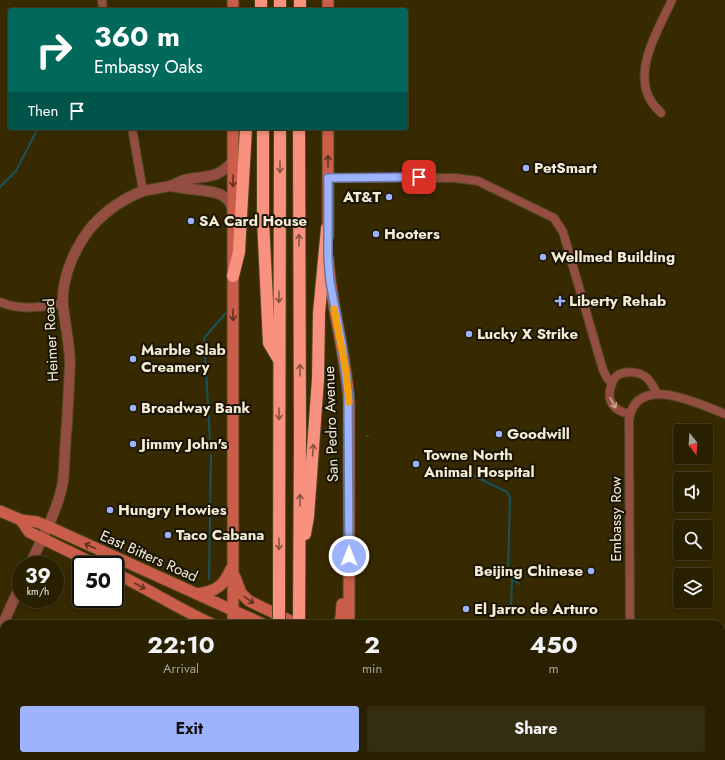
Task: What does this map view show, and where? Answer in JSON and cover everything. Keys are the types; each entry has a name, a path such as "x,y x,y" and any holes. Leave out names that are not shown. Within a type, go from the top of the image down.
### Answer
{"highway":[{"path":"233,276 239,252 246,130"},
{"path":"263,130 263,226 269,343 279,361"},
{"path":"280,130 280,620"},
{"path":"298,620 300,435 299,130"},
{"path":"299,581 308,517 318,379 319,313 327,228"}],"main road":[{"path":"232,620 233,130"},
{"name":"San Pedro Avenue","path":"328,130 327,228 330,282 343,352 348,392 348,620"},
{"name":"East Bitters Road","path":"0,511 20,520 37,522 47,526 254,620"},
{"name":"East Bitters Road","path":"20,520 29,532 79,556"},
{"path":"197,594 211,591 220,586 227,578 232,567"},
{"path":"232,567 240,591 248,600 289,620"},
{"name":"East Bitters Road","path":"124,578 192,616 202,620"},
{"path":"340,620 342,615 342,599 349,588"}],"street":[{"path":"661,113 651,102 645,88 644,72 649,52 672,0"},
{"path":"132,130 144,191"},
{"name":"Heimer Road","path":"34,556 54,511 62,482 70,364 63,304 64,290 69,268 84,236 111,208 131,196 144,191 169,186 184,180 214,175 226,168 233,161"},
{"path":"328,178 455,178 478,181 554,218 563,232 603,370 607,378 612,383"},
{"name":"Heimer Road","path":"169,186 218,193 228,199 233,212"},
{"path":"0,302 14,307 27,309 63,304"},
{"path":"657,394 653,385 646,377 638,373 629,372 618,375 612,383 609,393 612,404 617,410 630,414 633,406 640,399 657,394 684,398 725,414"},
{"name":"Embassy Row","path":"630,414 630,620"},
{"path":"5,620 12,604"}],"waterway":[{"path":"0,187 16,171 37,130"},
{"path":"210,440 204,338 225,314"},
{"path":"209,579 211,455"},
{"path":"466,472 507,492 510,498 508,572 512,579 511,612"},
{"path":"512,579 519,584"}],"slow traffic":[{"path":"334,309 342,345 349,402"}],"place":[{"name":"PetSmart","path":"526,168"},
{"name":"AT&T","path":"389,197"},
{"name":"SA Card House","path":"191,221"},
{"name":"Hooters","path":"376,234"},
{"name":"Wellmed Building","path":"543,257"},
{"name":"Liberty Rehab","path":"560,301"},
{"name":"Lucky X Strike","path":"469,334"},
{"name":"Marble Slab Creamery","path":"133,359"},
{"name":"Broadway Bank","path":"133,408"},
{"name":"Goodwill","path":"499,434"},
{"name":"Jimmy John's","path":"133,444"},
{"name":"Towne North Animal Hospital","path":"416,464"},
{"name":"Hungry Howies","path":"110,510"},
{"name":"Taco Cabana","path":"168,535"},
{"name":"Beijing Chinese","path":"591,571"},
{"name":"El Jarro de Arturo","path":"466,609"}],"route":[{"path":"349,556 349,410 346,371 330,282 327,228 328,178 419,177"}]}
